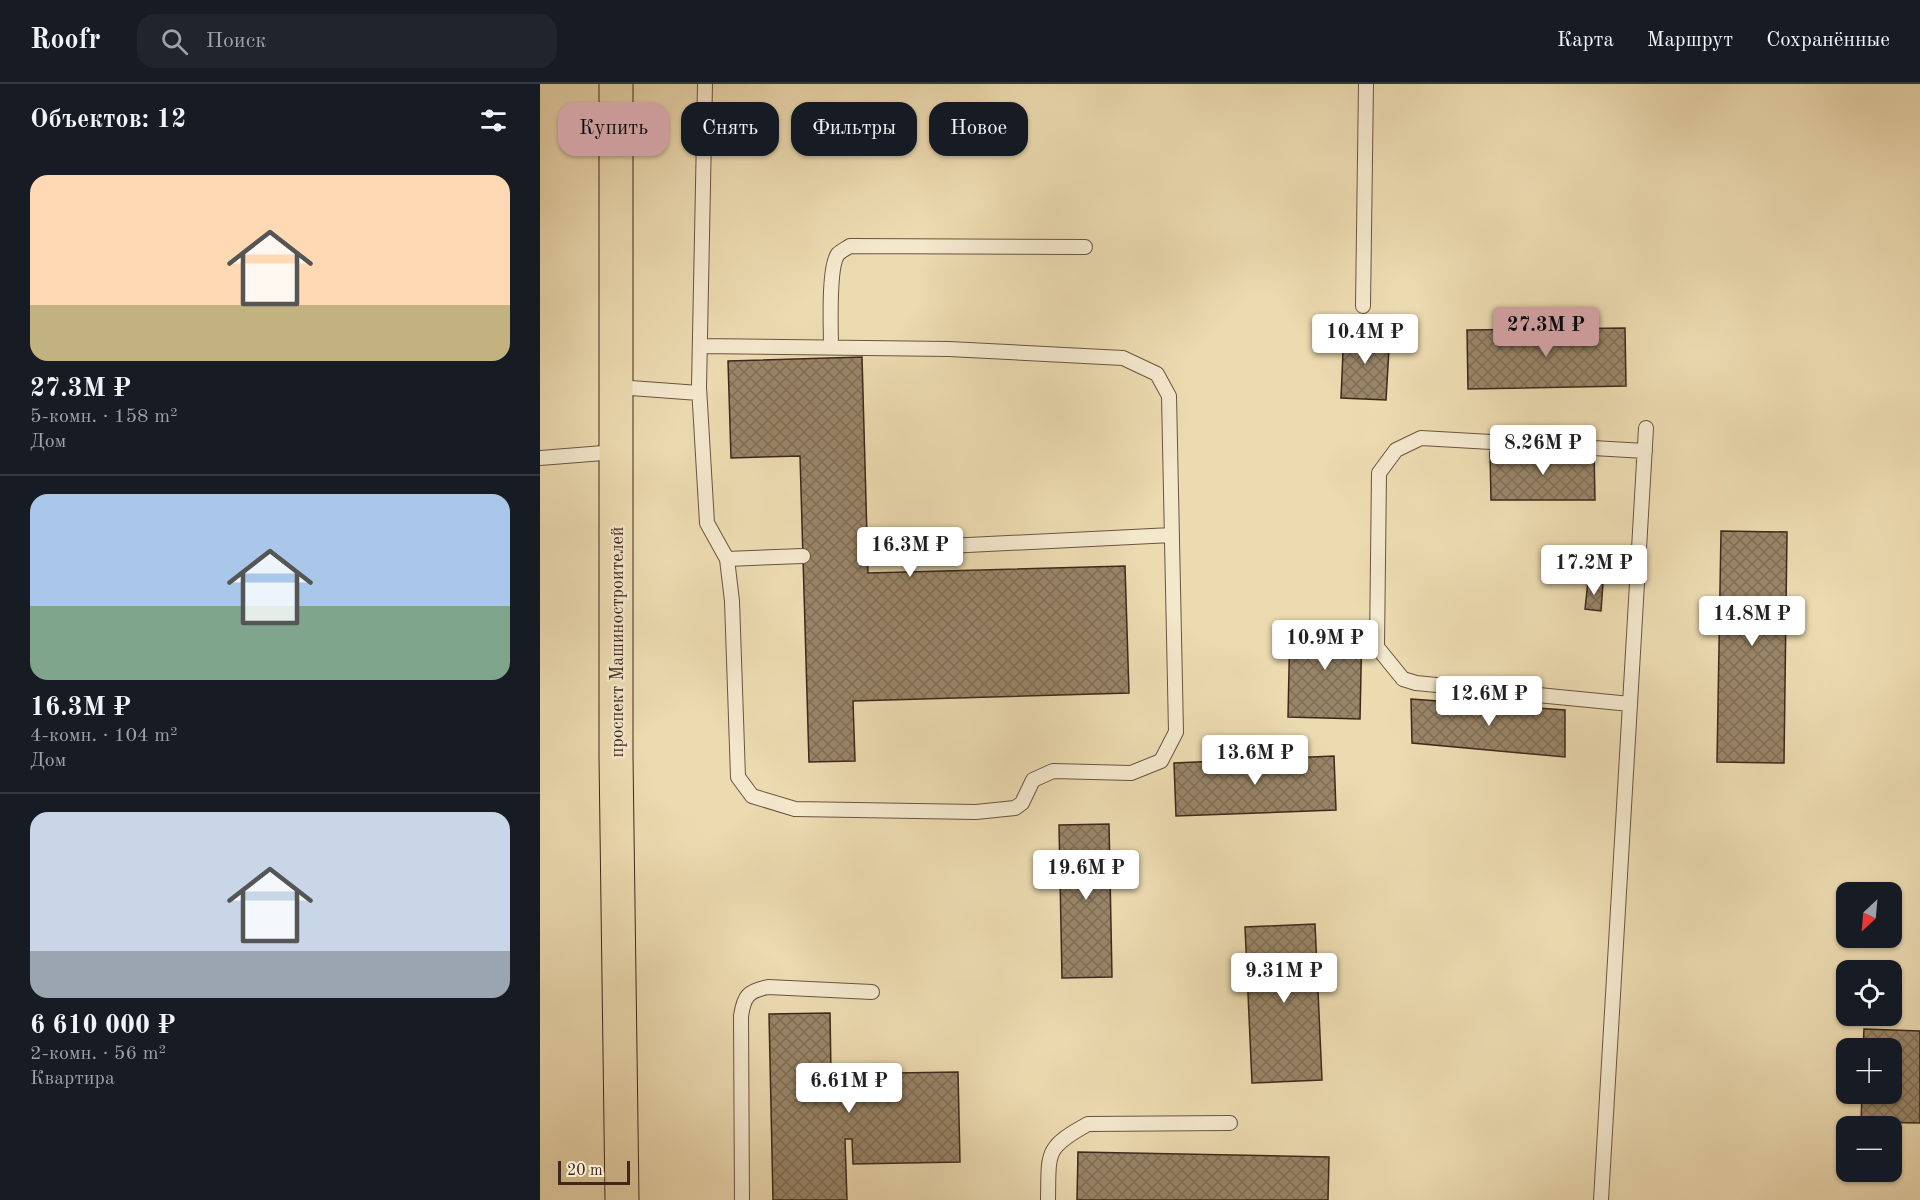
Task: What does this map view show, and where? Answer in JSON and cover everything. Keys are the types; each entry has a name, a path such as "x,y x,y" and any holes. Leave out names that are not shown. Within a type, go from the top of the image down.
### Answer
{"main road":[{"name":"проспект Машиностроителей","path":"616,84 616,757 622,1200"}],"lane":[{"path":"700,346 949,349 1123,358 1157,374 1169,396 1176,732 1161,761 1131,772 1053,771 1033,780 1022,803 1015,808 976,812 795,809 752,796 738,777 732,601 727,559 707,523 699,393 705,84"},
{"path":"1363,306 1366,84"},
{"path":"831,347 831,285 834,264 838,255 850,246 1084,247"},
{"path":"617,387 699,393"},
{"path":"1601,1200 1646,428"},
{"path":"1630,704 1416,683 1403,679 1377,647 1379,473 1396,450 1421,438 1645,451"},
{"path":"540,458 617,452"},
{"path":"868,550 1172,535"},
{"path":"727,559 803,555"},
{"path":"742,1200 741,1016 747,995 754,990 768,987 872,992"},
{"path":"1048,1200 1049,1162 1054,1146 1069,1134 1088,1124 1230,1123"}],"building":[{"path":"1625,328 1626,386 1468,389 1467,330"},
{"path":"1344,329 1390,332 1386,400 1341,398"},
{"path":"862,357 868,573 1125,566 1129,693 853,701 855,761 809,762 800,456 731,458 728,361"},
{"path":"1594,451 1595,500 1491,500 1490,452"},
{"path":"1721,531 1787,532 1784,763 1717,762"},
{"path":"1588,581 1603,583 1601,611 1585,609"},
{"path":"1290,623 1362,625 1360,719 1288,717"},
{"path":"1411,699 1565,710 1565,757 1412,743"},
{"path":"1334,756 1336,810 1176,816 1174,763"},
{"path":"1109,824 1112,977 1062,978 1059,825"},
{"path":"1315,924 1322,1080 1252,1083 1245,927"},
{"path":"830,1013 831,1074 958,1072 960,1162 853,1164 852,1139 845,1139 847,1200 773,1200 769,1014"},
{"path":"1864,1029 1920,1031 1920,1123 1902,1123 1902,1116 1861,1116 1862,1104 1902,1104 1902,1038 1864,1038"},
{"path":"1078,1152 1329,1157 1328,1200 1077,1200"}]}
